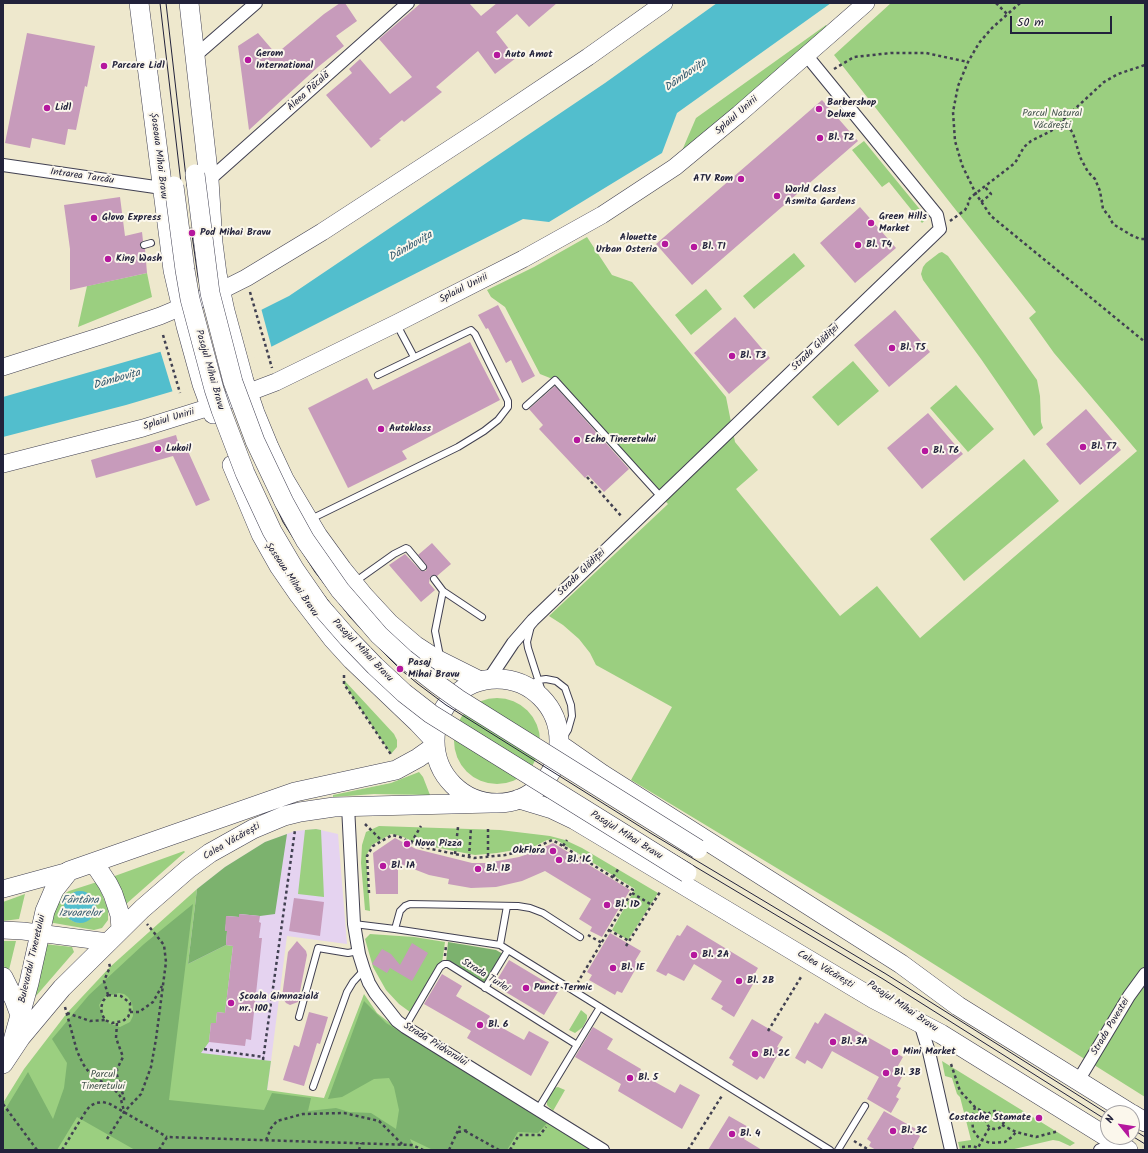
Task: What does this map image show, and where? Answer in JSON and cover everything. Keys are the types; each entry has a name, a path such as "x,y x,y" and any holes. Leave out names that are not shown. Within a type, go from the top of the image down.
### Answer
{"main road":[{"name":"Șoseaua Mihai Bravu","path":"139,3 173,270 181,308 202,384 236,474 258,529 289,581 317,619 347,654 435,743"},
{"name":"Pasajul Mihai Bravu","path":"152,3 184,270 195,321 214,389 243,467 272,531 284,553 307,588 334,623 363,653 404,693 431,714 657,856 881,991 941,1034"},
{"name":"Pasajul Mihai Bravu","path":"176,3 205,263 215,314 233,382 255,441 293,520 328,574 352,605 379,635 405,659 447,692 845,941 896,972 958,1006"},
{"path":"189,3 208,180 213,243 220,291 247,393 266,440 284,479 326,549 375,608 397,630 421,650 441,661 484,680"},
{"path":"3,367 104,335 181,308 220,291 276,260 354,212 582,61 664,3"},
{"name":"Splaiul Unirii","path":"3,464 136,430 210,407 276,382 523,259 589,222 636,193 675,166 707,142 866,3"},
{"path":"502,678 534,683 555,717 559,731 559,744 555,764 547,778 538,788 529,794 510,802 491,803 471,798 453,785 445,776 440,766 435,743 437,723 446,705 460,691 469,685 484,680 502,678"},
{"path":"3,889 94,863 296,792 396,770 418,758 435,743"},
{"path":"559,744 602,774 901,964 958,1006 1117,1105"},
{"name":"Calea Văcărești","path":"519,799 552,809 575,820 874,999 941,1034 1124,1148"},
{"name":"Calea Văcărești","path":"112,943 155,896 188,869 210,853 253,829 274,820 300,812 348,806 491,803"},
{"path":"3,930 40,933 112,943 120,916 113,894 94,863"},
{"name":"Bulevardul Tineretului","path":"6,1059 29,983 49,899 57,885 69,871"},
{"name":"Bulevardul Tineretului","path":"6,1059 49,1004 76,974 112,943"},
{"path":"3,977 20,1015"}],"street":[{"path":"195,56 256,3"},
{"name":"Aleea Păcală","path":"208,180 408,3"},
{"name":"Strada Glădiței","path":"484,680 533,620 940,229 937,215 807,56"},
{"name":"Intrarea Tarcău","path":"3,165 162,188"},
{"name":"Strada Pridvorului","path":"348,806 354,924 358,950 364,970 375,993 397,1021 405,1027 603,1150"},
{"name":"Strada Povestei","path":"1078,1081 1129,996 1145,974"},
{"path":"920,1023 954,1149"},
{"path":"1100,1150 1124,1148"}],"lane":[{"path":"144,245 151,243"},
{"path":"396,323 414,357"},
{"path":"308,521 458,447 498,420 508,407 508,400 472,331 469,331 378,375"},
{"path":"526,406 555,380 661,497"},
{"path":"353,583 394,554 406,548 423,567"},
{"path":"434,579 443,591 482,616"},
{"path":"441,661 435,631 443,591"},
{"path":"533,620 527,642 534,683 546,679 552,679 561,683 565,688 572,704 573,711 571,722 559,744"},
{"path":"395,929 400,911 404,906 410,904 507,906 530,908 543,913 580,937"},
{"path":"500,945 507,906"},
{"path":"354,924 500,945 830,1150"},
{"path":"299,1017 318,948 348,953 358,950"},
{"path":"485,988 508,950"},
{"path":"405,1027 440,967 444,964"},
{"name":"Strada Turlei","path":"444,964 448,964 577,1045"},
{"path":"313,1087 347,992 353,982 364,970"},
{"path":"538,1109 600,1007"},
{"path":"838,1150 865,1106"}],"path":[{"path":"996,3 1007,14"},
{"path":"1020,3 992,28 979,43 968,62 958,86 953,112 955,141 962,165 976,194 991,216 1145,342"},
{"path":"823,76 854,56 892,53 926,53 968,62"},
{"path":"965,210 968,205 968,201 1015,163 1024,147 1031,141 1051,131 1104,82 1118,74 1145,65"},
{"path":"1063,120 1072,133 1080,157 1088,172 1095,179 1100,191 1102,209 1109,216 1113,224 1140,239 1145,239"},
{"path":"981,202 991,194 985,187"},
{"path":"253,300 269,356"},
{"path":"163,336 180,394"},
{"path":"586,477 630,526"},
{"path":"343,671 344,684 393,758"},
{"path":"365,824 382,841"},
{"path":"411,843 421,826"},
{"path":"455,854 458,827"},
{"path":"469,857 471,828"},
{"path":"488,828 488,856"},
{"path":"204,1049 263,1058 295,831"},
{"path":"369,893 367,856 373,846 392,835 417,846 474,858 505,855 535,848 552,840 613,877 633,890 632,893 652,905"},
{"path":"563,846 567,840"},
{"path":"613,877 619,868"},
{"path":"626,946 660,892"},
{"path":"573,990 632,893"},
{"path":"107,1139 124,1112 141,1094 151,1067 156,1040 166,962 164,945 146,922"},
{"path":"609,930 629,941"},
{"path":"588,935 602,943"},
{"path":"444,964 447,937"},
{"path":"108,995 104,981 110,967 112,943"},
{"path":"768,1031 801,977"},
{"path":"130,1012 140,1012 152,1002 163,984"},
{"path":"67,1013 90,1021 105,1020 112,1023 118,1023 124,1021 130,1012 130,1003 121,996 108,995"},
{"path":"105,1020 101,1008 103,1001 108,995"},
{"path":"64,1005 77,1051 83,1064 91,1075 114,1089 120,1096 124,1112"},
{"path":"118,1023 116,1038 123,1057 117,1069 117,1075 124,1098 124,1112"},
{"path":"951,1064 960,1091 975,1106 988,1115"},
{"path":"688,1150 728,1086"},
{"path":"62,1150 90,1106 96,1102 110,1104 167,1137 412,1145 423,1150"},
{"path":"3,1104 37,1150"},
{"path":"975,1106 972,1117 973,1130 982,1140 990,1143 1004,1142 1012,1137 1016,1132"},
{"path":"992,1112 998,1112 1002,1116 1002,1125 998,1128 990,1127 986,1123 988,1115 992,1112"},
{"path":"266,1140 271,1128 277,1121 303,1114 344,1113 379,1121 402,1145"},
{"path":"510,1150 519,1134 540,1135 549,1123"},
{"path":"1002,1125 1016,1132 1036,1137 1059,1131"},
{"path":"449,1150 460,1126"},
{"path":"954,1149 972,1146 979,1149 982,1140 990,1127"},
{"path":"457,1132 466,1130 499,1150"},
{"path":"159,1150 167,1137"},
{"path":"846,1137 870,1150"},
{"path":"359,1150 361,1144"}],"shaded area":[{"name":"Școala Gimnazială nr. 100","path":"316,829 338,834 347,944 287,936 265,1108 172,1096 197,889 225,867 265,842 295,831"}],"green space":[{"name":"Parcul Natural Văcărești","path":"891,3 1145,3 1145,1097 886,934 631,780 672,707 596,665 590,653 579,639 563,625 549,616 668,504 555,380 540,374 505,307 491,297 487,290 534,267 587,237 612,275 632,282 726,397 735,442 758,470 736,489 840,616 877,586 920,638 1137,451 1054,353 1029,318 1036,312 834,55"},
{"path":"826,25 832,33 675,167 696,118"},
{"path":"864,141 927,218 922,223 889,182 882,187 852,150"},
{"path":"942,252 948,256 1037,380 1040,396 1041,422 1043,428 1034,436 981,359 923,280 921,274 923,267 926,263"},
{"path":"794,253 805,266 754,309 743,296"},
{"path":"147,273 152,297 78,327 87,286"},
{"path":"706,289 722,309 691,335 675,315"},
{"path":"853,361 879,391 838,426 812,397"},
{"path":"956,385 994,429 968,452 930,408"},
{"path":"1024,459 1059,501 964,581 930,539"},
{"path":"344,680 394,734 397,740 397,747 391,754 344,684"},
{"path":"489,698 505,698 514,701 528,710 537,724 540,733 540,749 537,758 528,772 514,781 505,784 489,784 473,777 466,772 461,765 454,749 454,733 461,717 466,710 473,705"},
{"path":"419,772 423,777 430,795 374,794 333,797 333,795 391,783"},
{"path":"379,826 500,830 550,836 565,840 582,848 658,893 628,940 612,930 635,889 555,839 547,840 533,847 475,855 418,844 401,836 391,834 372,845 366,856 370,911 365,910 361,863 362,845 366,832"},
{"path":"305,830 321,830 324,897 298,894"},
{"path":"287,834 275,914 260,916 240,914 239,917 227,916 225,931 227,931 226,945 188,964 197,889 225,867 265,842"},
{"path":"184,851 185,852 125,905 112,877"},
{"path":"97,882 108,909 108,920 102,928 94,930 48,922 59,897 69,891","holes":["84,892 92,896 96,905 94,914 79,923 71,920"]},
{"name":"Parcul Tineretului","path":"197,889 188,964 226,945 233,946 225,1013 217,1012 216,1023 211,1023 209,1042 201,1053 271,1061 267,1090 324,1098 364,994 377,1013 391,1024 595,1150 3,1150 3,1103 24,1069 67,1013 110,967"},
{"path":"25,894 19,919 3,921 3,902"},
{"name":"Parcul Tineretului","path":"193,904 169,1100 264,1110 272,1093 311,1098 308,1111 336,1108 349,1112 371,1113 396,1129 399,1110 394,1087 389,1078 374,1079 342,1097 328,1099 364,1001 386,1023 547,1123 538,1133 518,1132 507,1150 433,1150 410,1139 415,1150 135,1150 77,1117 57,1150 3,1150 3,1113 28,1072 53,1119 64,1088 67,1063 52,1039 89,995 144,944","holes":["119,993 124,994 132,1003 133,1016 130,1022 120,1027 108,1023 103,1017 99,1005 104,997"]},
{"path":"370,934 414,937 445,942 442,963 436,967 410,1012 399,1004 386,990 373,967 365,939"},
{"path":"3,941 16,941 8,974 3,964"},
{"path":"448,942 496,950 503,954 484,986 446,963"},
{"path":"44,944 72,947 74,952 36,996 32,996"},
{"path":"581,1010 587,1015 587,1019 583,1027 575,1033 569,1030"},
{"path":"942,1061 1075,1143 1070,1146 1053,1140 1010,1150 960,1150 958,1142 971,1140 960,1097 957,1094 952,1078 945,1076"},
{"path":"558,1087 565,1090 553,1111 547,1105 547,1099 554,1088"}],"water":[{"name":"Dâmbovița","path":"717,3 831,3 677,113 662,153 549,222 523,219 261,352 187,387 126,405 3,437 3,397 170,349 245,318 289,296 605,83"},
{"name":"Fântâna Izvoarelor","path":"80,891 91,896 96,907 91,918 80,923 69,918 64,907 69,896"}],"pier":[{"path":"261,308 272,349 188,389 173,393 160,350"}],"building":[{"path":"340,3 345,3 357,21 336,36 344,46 318,67 249,130 238,46 258,33 276,54 324,14"},
{"path":"421,3 469,3 481,16 497,3 557,3 529,27 517,14 496,32 516,58 495,74 478,51 436,87 442,92 404,122 402,120 379,139 381,140 371,148 326,95 352,73 349,69 360,59 390,94 412,77 379,39"},
{"name":"Lidl","path":"27,33 95,46 87,87 85,86 76,130 68,129 65,145 32,138 30,148 5,143"},
{"path":"822,100 858,141 692,285 656,244"},
{"path":"120,197 125,236 142,232 143,241 141,242 140,246 141,248 145,249 147,273 70,290 70,249 64,205"},
{"name":"Bl. T4","path":"860,207 896,248 855,283 820,243"},
{"path":"498,305 535,376 522,383 511,360 506,363 488,328 486,329 478,315"},
{"name":"Bl. T5","path":"895,310 930,352 889,387 854,345"},
{"name":"Bl. T3","path":"735,317 770,358 729,394 694,353"},
{"name":"Autoklass","path":"470,342 500,400 402,451 407,459 348,488 308,408 367,378 373,390"},
{"name":"Echo Tineretului","path":"555,386 629,469 604,492 588,475 585,478 539,429 543,425 529,409"},
{"name":"Bl. T7","path":"1086,409 1121,450 1080,485 1046,444"},
{"name":"Bl. T6","path":"928,413 963,454 922,489 887,448"},
{"path":"176,435 181,452 187,449 210,500 196,506 173,456 96,478 91,460"},
{"path":"432,543 451,564 437,576 433,575 430,577 429,583 435,590 421,602 389,565 405,554 420,570 426,571 427,566 418,555"},
{"path":"395,838 416,849 472,863 487,863 519,857 553,843 630,890 602,937 590,931 592,927 579,919 591,899 545,871 522,881 496,887 471,888 448,884 449,879 429,875 398,863 398,894 376,894 373,853"},
{"path":"294,898 324,902 320,936 289,931"},
{"path":"239,914 260,916 259,922 261,923 259,938 262,938 251,1040 246,1039 245,1046 209,1042 211,1023 216,1023 217,1012 225,1013 233,946 226,945 226,916 239,917"},
{"path":"687,925 758,968 753,977 756,979 734,1017 721,1009 723,1006 711,999 722,981 694,964 684,981 668,973 666,976 656,971 677,935 680,936"},
{"name":"Bl. 1E","path":"610,933 641,951 635,961 639,963 622,993 617,991 615,995 589,980 592,975 587,972"},
{"path":"297,941 306,951 307,955 298,1002 290,1005 286,1003 282,997 288,952"},
{"path":"412,943 428,953 412,981 390,968 387,973 372,964 382,949 391,954 400,965"},
{"name":"Punct Termic","path":"509,960 559,990 544,1015 494,985"},
{"name":"Bl. 6","path":"442,974 462,986 456,996 490,1016 488,1020 524,1040 529,1031 549,1042 531,1076 467,1038 471,1031 424,1004"},
{"path":"309,1012 328,1017 320,1044 317,1043 304,1086 283,1080 294,1045 299,1047"},
{"path":"825,1013 903,1057 895,1071 903,1075 897,1086 901,1088 896,1097 899,1099 891,1113 867,1099 879,1077 832,1051 822,1069 807,1060 805,1064 795,1058 815,1022 818,1024"},
{"name":"Bl. 2C","path":"752,1019 783,1037 777,1047 781,1049 764,1079 760,1076 757,1080 732,1065 734,1061 729,1058"},
{"name":"Bl. 5","path":"593,1027 613,1039 607,1049 641,1069 639,1073 675,1093 680,1084 700,1095 682,1129 618,1091 621,1084 575,1057"},
{"name":"Bl. 3C","path":"884,1111 916,1129 914,1132 920,1136 912,1150 876,1150 869,1146 871,1142 867,1139"},
{"name":"Bl. 4","path":"729,1116 750,1128 744,1139 762,1150 708,1150"}],"tram line":[{"path":"160,3 192,278 201,321 236,433 254,477 278,525 309,576 344,621 407,687 441,712 547,778 883,979 1100,1116"},
{"path":"166,3 187,186"},
{"path":"191,228 198,277 211,332"},
{"path":"244,436 283,522 315,572 350,617 400,669 418,684 446,705 652,834 886,974 1100,1109"},
{"path":"1140,1134 1145,1137"},
{"path":"1140,1141 1145,1144"}],"place":[{"name":"Auto Amot","path":"497,55"},
{"name":"Gerom International","path":"248,60"},
{"name":"Parcare Lidl","path":"104,66"},
{"name":"Lidl","path":"47,108"},
{"name":"Barbershop Deluxe","path":"819,109"},
{"name":"Bl. T2","path":"820,138"},
{"name":"ATV Rom","path":"741,179"},
{"name":"World Class Asmita Gardens","path":"777,196"},
{"name":"Glovo Express","path":"94,218"},
{"name":"Green Hills Market","path":"871,223"},
{"name":"Pod Mihai Bravu","path":"192,233"},
{"name":"Alouette Urban Osteria","path":"665,244"},
{"name":"Bl. T4","path":"858,245"},
{"name":"Bl. T1","path":"694,247"},
{"name":"King Wash","path":"108,259"},
{"name":"Bl. T5","path":"892,348"},
{"name":"Bl. T3","path":"732,356"},
{"name":"Autoklass","path":"381,429"},
{"name":"Echo Tineretului","path":"577,440"},
{"name":"Bl. T7","path":"1083,447"},
{"name":"Lukoil","path":"158,449"},
{"name":"Bl. T6","path":"925,451"},
{"name":"Pasaj Mihai Bravu","path":"400,669"},
{"name":"Nova Pizza","path":"407,844"},
{"name":"OkFlora","path":"553,851"},
{"name":"Bl. 1C","path":"559,860"},
{"name":"Bl. 1A","path":"383,866"},
{"name":"Bl. 1B","path":"478,869"},
{"name":"Bl. 1D","path":"607,905"},
{"name":"Bl. 2A","path":"694,955"},
{"name":"Bl. 1E","path":"613,968"},
{"name":"Bl. 2B","path":"739,981"},
{"name":"Punct Termic","path":"526,988"},
{"name":"Școala Gimnazială nr. 100","path":"231,1003"},
{"name":"Bl. 6","path":"480,1025"},
{"name":"Bl. 3A","path":"833,1042"},
{"name":"Mini Market","path":"895,1052"},
{"name":"Bl. 2C","path":"755,1054"},
{"name":"Bl. 3B","path":"886,1073"},
{"name":"Bl. 5","path":"630,1078"},
{"name":"Costache Stamate","path":"1039,1118"},
{"name":"Bl. 3C","path":"893,1131"},
{"name":"Bl. 4","path":"732,1134"}]}
